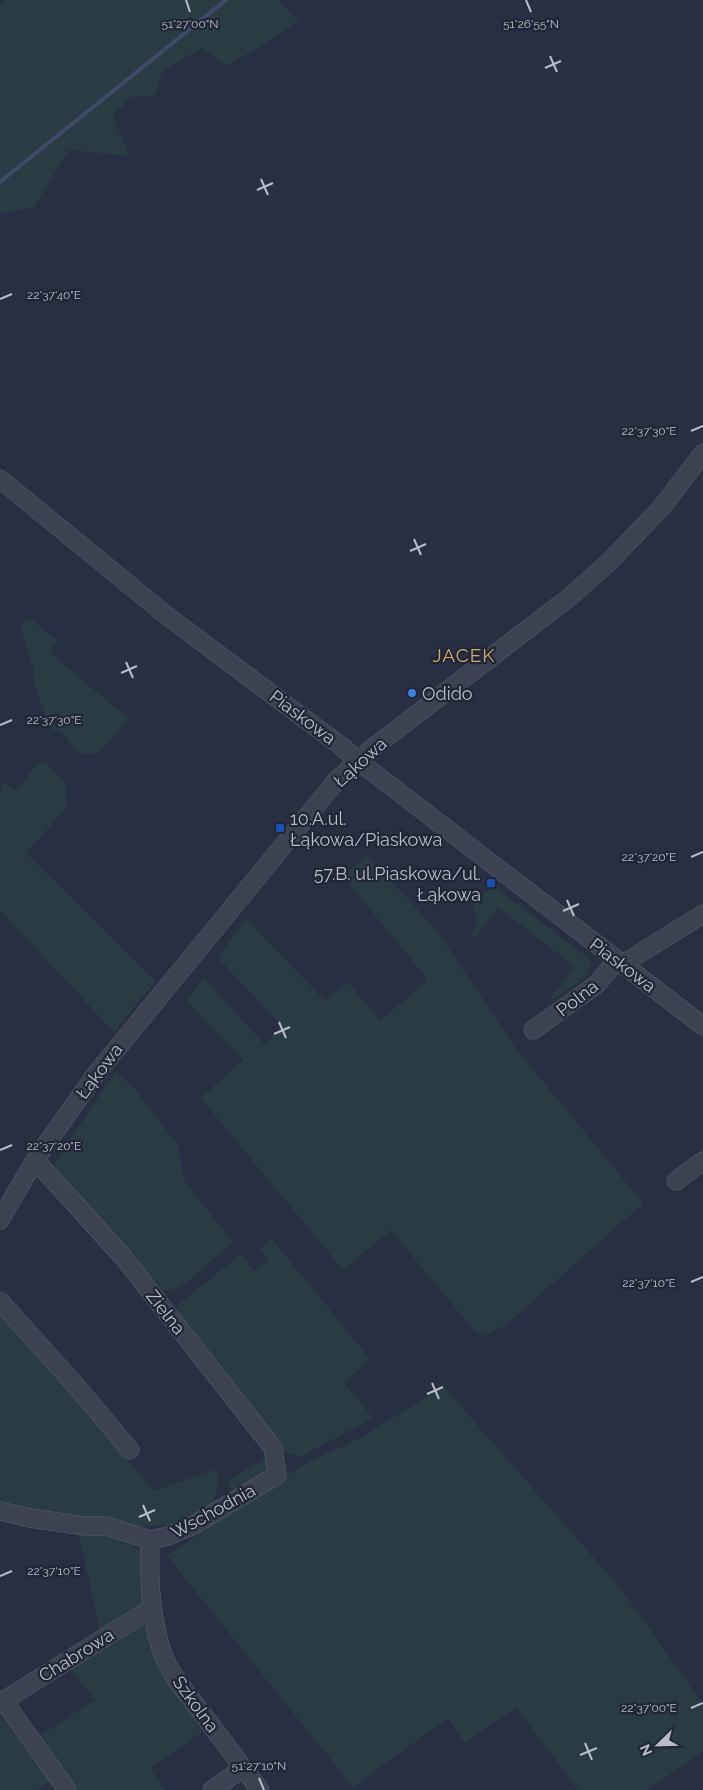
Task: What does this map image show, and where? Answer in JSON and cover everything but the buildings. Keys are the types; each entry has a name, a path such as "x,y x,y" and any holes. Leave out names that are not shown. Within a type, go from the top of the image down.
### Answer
{"street":[{"name":"Łąkowa","path":"0,1220 35,1160 96,1074 324,795 357,760 571,596 609,562 662,507 703,453"},
{"name":"Piaskowa","path":"0,479 166,615 336,742 703,1026"},
{"name":"Polna","path":"534,1030 598,984 621,963 629,960 703,914"},
{"name":"Zielna","path":"35,1160 123,1257 273,1448 277,1475"},
{"path":"676,1181 703,1160"},
{"path":"0,1301 78,1388 130,1450"},
{"name":"Wschodnia","path":"0,1512 84,1526 107,1526 150,1540 168,1536 194,1525 277,1475"},
{"name":"Szkolna","path":"150,1540 152,1608 157,1636 165,1659 177,1679 260,1790"},
{"name":"Chabrowa","path":"2,1702 152,1608"},
{"path":"2,1702 67,1790"},
{"path":"212,1790 243,1768"}],"shaded area":[{"path":"4,0 278,0 299,22 227,66 202,48 162,71 156,95 131,97 112,116 130,156 69,150 34,207 0,214 0,4"},
{"path":"29,618 58,641 49,652 129,719 98,753 83,754 73,748 66,735 52,729 33,679 33,667 20,626"},
{"path":"44,761 65,782 67,807 26,853 156,982 114,1032 0,910 0,798 3,783 16,791 31,770"},
{"path":"367,856 435,928 516,1049 643,1203 507,1324 486,1336 476,1332 391,1230 343,1270 201,1098 243,1060 187,1001 203,977 264,1044 283,1027 218,958 246,919 325,1001 348,982 380,1021 428,980 344,877"},
{"path":"494,886 591,960 587,976 554,999 551,997 575,967 498,907 476,937 472,933 478,919 472,905"},
{"path":"115,1072 133,1087 178,1145 185,1182 233,1242 181,1287 164,1291 50,1170"},
{"path":"272,1239 370,1359 344,1383 373,1418 300,1457 283,1451 179,1317 178,1305 241,1254 254,1271 269,1260 260,1249"},
{"path":"0,1308 154,1491 216,1469 219,1482 213,1503 174,1525 135,1527 130,1523 86,1520 0,1506"},
{"path":"443,1386 622,1590 703,1704 703,1752 647,1790 578,1790 516,1707 465,1743 448,1718 353,1787 167,1556 276,1481 311,1461 364,1436"},
{"path":"268,1460 270,1465 267,1474 237,1490 230,1487 228,1481 261,1461"},
{"path":"78,1531 123,1534 140,1552 147,1578 143,1604 101,1634"},
{"path":"144,1620 202,1732 150,1768 165,1790 72,1790 38,1737 95,1700 68,1666"},
{"path":"0,1715 50,1781 38,1790 0,1790"}],"waterway":[{"path":"0,182 226,0"}],"place":[{"name":"Odido","path":"412,693"},
{"name":"10.A.ul. Łąkowa/Piaskowa","path":"280,828"},
{"name":"57.B. ul.Piaskowa/ul. Łąkowa","path":"491,883"}],"district":[{"name":"JACEK","path":"464,655"}]}
